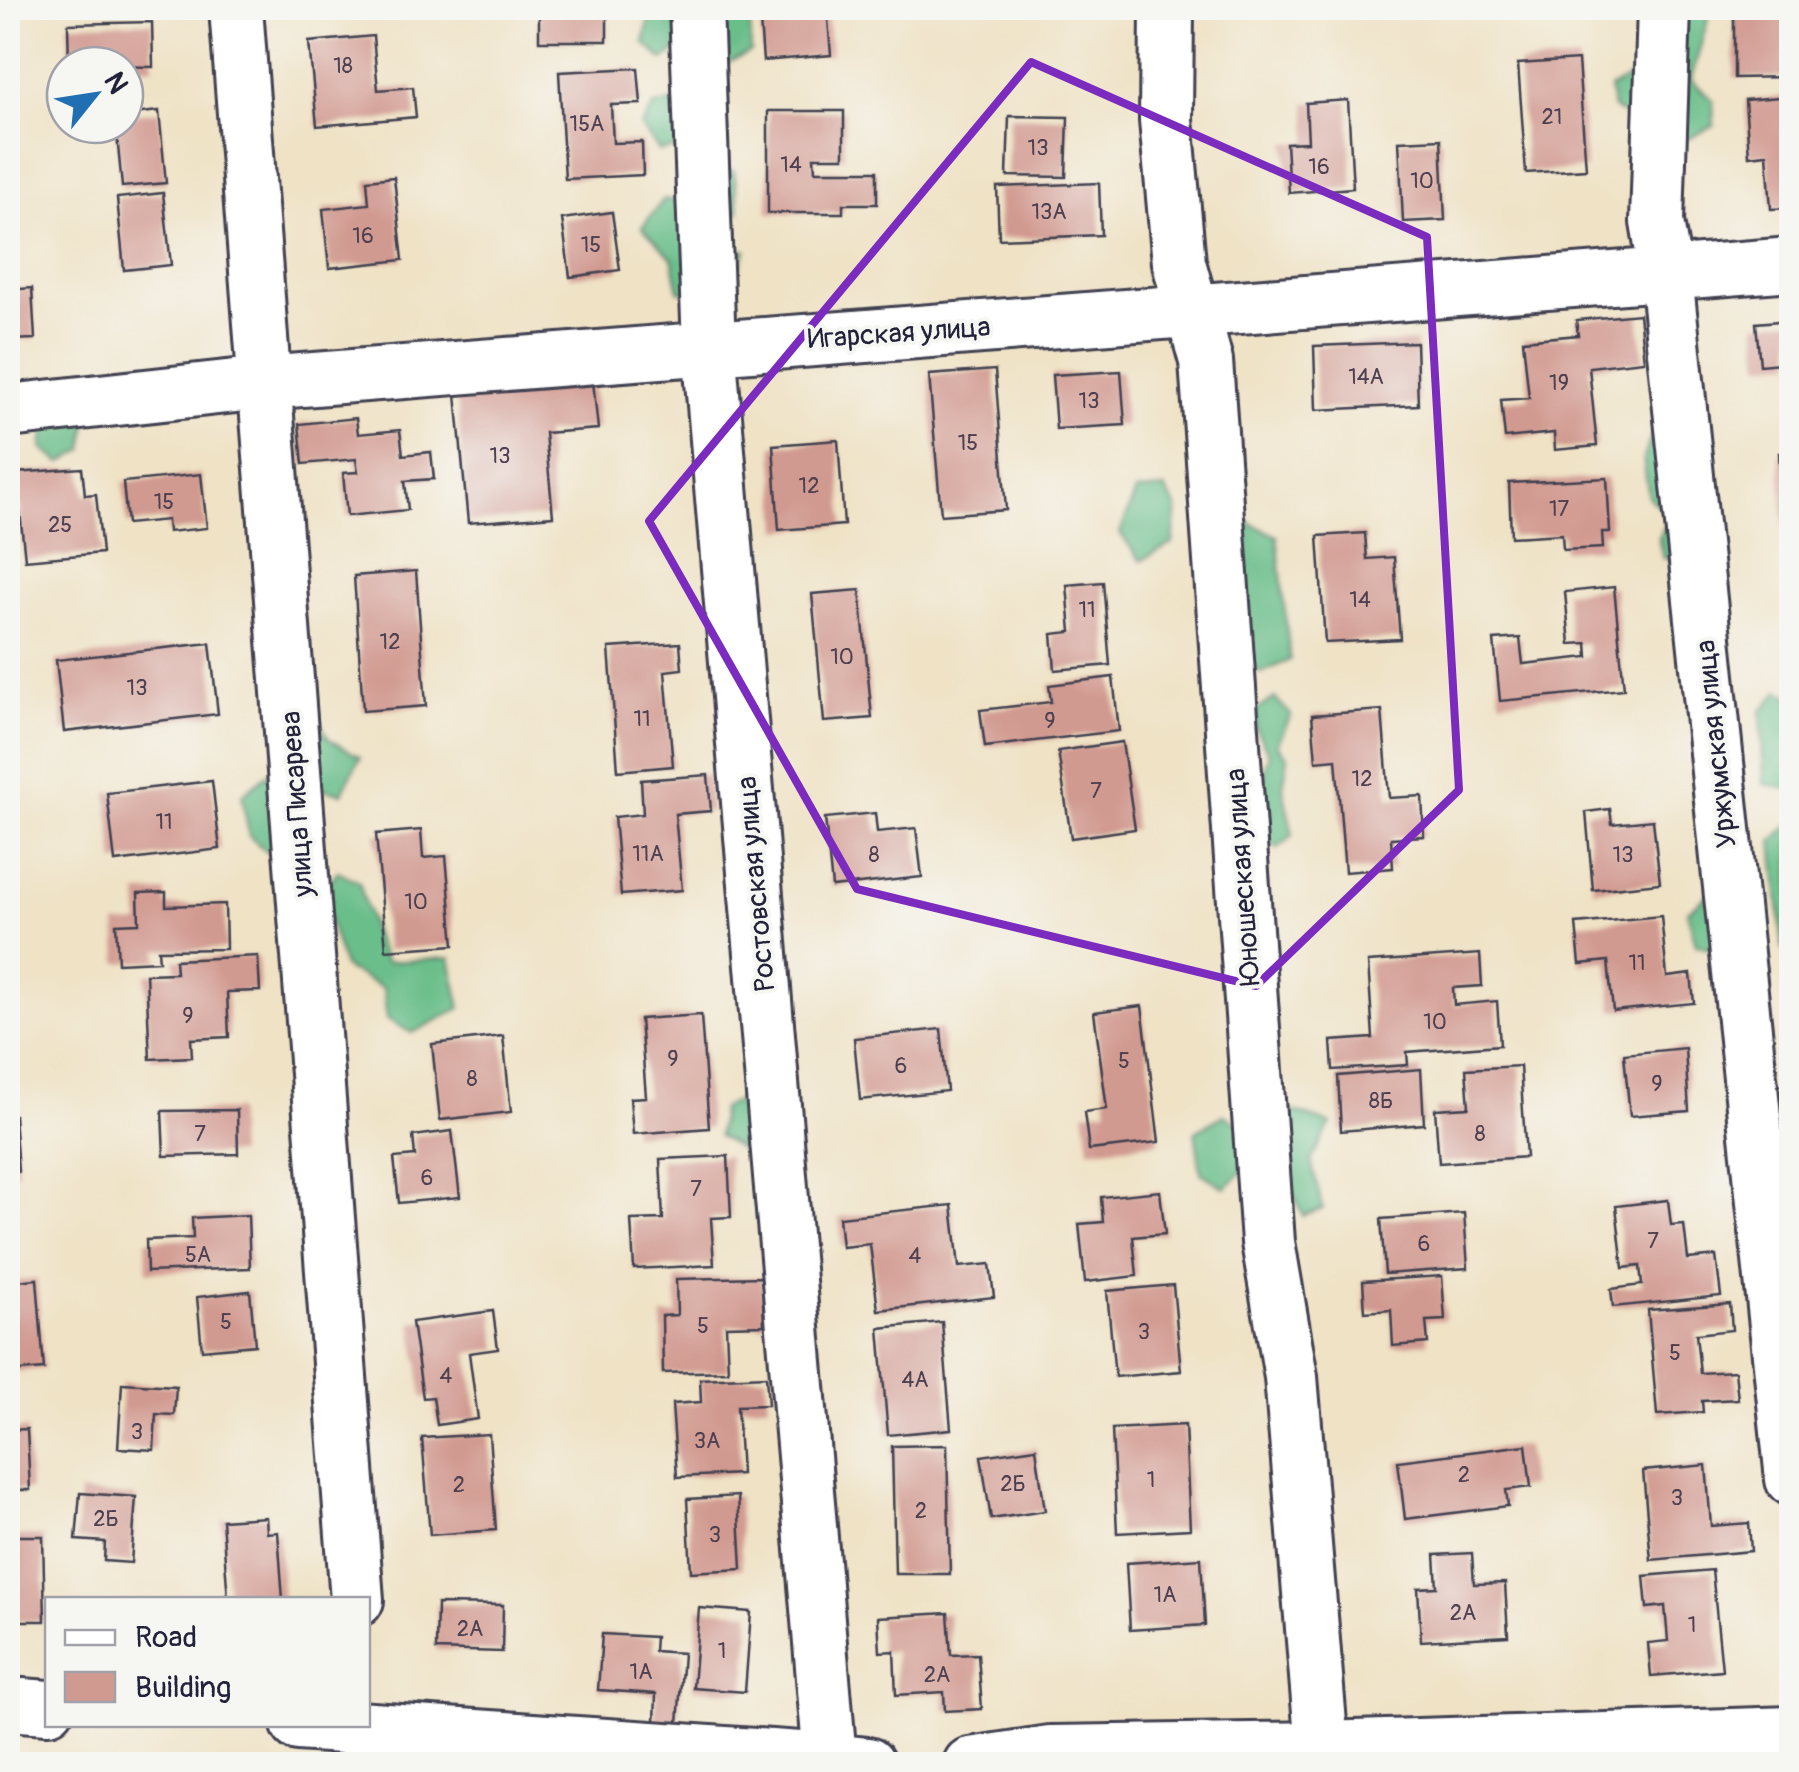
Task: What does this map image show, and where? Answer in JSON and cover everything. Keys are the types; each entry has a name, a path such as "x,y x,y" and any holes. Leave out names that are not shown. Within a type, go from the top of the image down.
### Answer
{"street":[{"name":"улица Писарева","path":"236,8 357,1597"},
{"name":"Ростовская улица","path":"696,8 709,346 849,1762"},
{"name":"Юношеская улица","path":"1167,8 1166,120 1179,262 1206,361 1268,1242 1291,1377 1322,1748"},
{"name":"Уржумская улица","path":"1664,8 1657,222 1666,274 1792,1479"},
{"name":"Игарская улица","path":"8,411 264,382 1792,264"},
{"path":"8,1704 45,1707"},
{"path":"370,1726 849,1762"},
{"path":"970,1764 1050,1752 1792,1733"}],"highlighted area":[{"path":"1031,62 1427,237 1459,790 1256,986 857,889 649,521"}],"green space":[{"path":"651,8 688,8 686,44 663,60 644,43"},
{"path":"710,8 736,8 750,20 751,52 723,65"},
{"path":"1672,8 1707,8 1709,16 1691,80 1713,100 1714,126 1683,141 1613,108 1610,88 1633,76 1666,89"},
{"path":"678,100 685,147 659,151 641,127 654,106"},
{"path":"711,167 734,171 739,212 695,229 699,247 746,250 728,296 679,291 672,258 642,227 664,199 687,202"},
{"path":"1660,414 1682,566 1663,557 1658,537 1671,517 1649,497 1643,458"},
{"path":"45,423 87,423 84,450 61,463 42,448"},
{"path":"1165,489 1177,508 1173,543 1141,561 1120,533 1136,491"},
{"path":"1248,522 1277,536 1290,660 1261,673 1241,658 1229,545"},
{"path":"1779,691 1791,697 1788,789 1764,784 1761,712"},
{"path":"1275,698 1291,715 1277,745 1288,757 1283,788 1293,835 1278,848 1257,834 1254,806 1269,754 1256,730 1256,710"},
{"path":"314,711 329,739 360,757 342,793 311,787"},
{"path":"269,773 276,860 249,836 242,795"},
{"path":"1791,823 1791,948 1783,950 1773,841"},
{"path":"338,871 359,882 386,962 450,958 461,1008 412,1033 387,1019 383,988 344,968 320,892"},
{"path":"1712,891 1721,952 1696,944 1687,912"},
{"path":"753,1094 752,1156 718,1136 721,1108"},
{"path":"1293,1111 1331,1124 1311,1161 1323,1209 1303,1216 1279,1162 1276,1123"},
{"path":"1224,1115 1245,1127 1255,1159 1225,1188 1201,1173 1195,1132"}],"building":[{"path":"539,8 607,8 607,41 539,41"},
{"path":"759,8 827,8 831,55 763,61"},
{"path":"1274,8 1330,8 1329,15 1273,12"},
{"path":"1734,8 1792,8 1792,77 1734,78"},
{"path":"152,22 153,67 145,67 145,45 69,45 68,24"},
{"path":"373,36 378,90 413,87 416,117 317,126 309,42"},
{"path":"1578,60 1586,169 1526,173 1518,64"},
{"path":"638,68 641,104 611,105 613,143 642,142 643,175 565,179 559,72"},
{"path":"1792,96 1792,208 1771,209 1767,154 1749,156 1745,100"},
{"path":"1348,100 1353,188 1289,193 1286,143 1308,142 1306,103"},
{"path":"159,111 166,183 122,187 118,145 145,145 145,113"},
{"path":"768,111 844,111 844,157 814,157 815,171 877,171 877,204 843,204 843,213 768,213"},
{"path":"1009,116 1068,117 1066,177 1007,176"},
{"path":"1441,139 1445,220 1403,222 1399,141"},
{"path":"394,177 403,260 329,268 323,209 369,204 367,180"},
{"path":"1099,183 1101,235 999,239 997,187"},
{"path":"163,193 171,265 124,270 117,198"},
{"path":"612,212 620,270 570,277 562,219"},
{"path":"32,288 35,339 8,340 8,290"},
{"path":"1639,314 1644,361 1589,367 1597,446 1555,450 1554,433 1505,438 1501,400 1529,398 1523,340 1578,335 1576,320"},
{"path":"1792,320 1792,362 1760,365 1756,323"},
{"path":"1416,342 1418,405 1316,410 1314,346"},
{"path":"995,370 1006,510 941,515 929,375"},
{"path":"1121,371 1125,425 1056,429 1052,375"},
{"path":"593,381 598,429 545,433 553,516 468,523 456,394"},
{"path":"356,418 358,434 400,430 403,455 431,452 434,479 405,481 408,510 347,516 343,473 358,472 356,459 303,464 299,424"},
{"path":"838,440 844,525 779,530 773,445"},
{"path":"1792,452 1792,528 1784,529 1779,453"},
{"path":"82,468 85,495 96,494 102,553 25,560 16,473"},
{"path":"201,474 207,528 168,532 167,520 127,524 123,482"},
{"path":"1607,478 1610,532 1602,532 1603,548 1563,550 1562,534 1511,537 1509,483"},
{"path":"1365,533 1367,559 1394,557 1400,639 1325,643 1318,536"},
{"path":"416,571 426,706 363,711 354,576"},
{"path":"1103,582 1110,665 1055,670 1052,634 1071,632 1067,585"},
{"path":"1614,587 1624,689 1500,701 1494,640 1520,638 1523,664 1588,657 1587,643 1570,644 1565,592"},
{"path":"860,590 872,718 824,722 812,594"},
{"path":"210,643 218,714 64,732 56,660"},
{"path":"680,643 682,669 665,671 673,766 618,771 609,648"},
{"path":"1113,677 1119,731 985,747 980,710 1051,702 1049,685"},
{"path":"1382,710 1389,798 1422,796 1424,836 1391,838 1393,868 1345,872 1336,759 1316,761 1312,715"},
{"path":"1122,742 1135,829 1071,838 1058,751"},
{"path":"708,775 711,811 675,814 682,890 621,895 614,817 643,814 641,780"},
{"path":"212,781 220,849 115,862 107,793"},
{"path":"1610,809 1612,824 1653,820 1660,883 1593,890 1586,812"},
{"path":"875,813 877,832 916,828 922,877 832,887 825,818"},
{"path":"421,830 423,858 446,856 454,945 386,950 376,834"},
{"path":"166,892 166,906 225,904 226,949 158,950 159,961 118,963 116,924 139,923 138,893"},
{"path":"1661,916 1667,977 1691,974 1694,1003 1613,1011 1608,961 1580,964 1576,924"},
{"path":"1480,954 1482,986 1453,988 1454,1005 1497,1001 1500,1045 1407,1052 1408,1065 1333,1070 1331,1041 1373,1038 1368,962"},
{"path":"258,956 260,991 227,992 229,1037 191,1039 192,1057 150,1059 146,974 176,973 175,960"},
{"path":"1142,1006 1159,1142 1089,1150 1084,1112 1107,1109 1094,1012"},
{"path":"701,1015 709,1128 633,1134 630,1098 646,1097 640,1019"},
{"path":"941,1029 947,1091 860,1100 854,1038"},
{"path":"503,1036 511,1112 440,1120 432,1044"},
{"path":"1685,1048 1689,1111 1630,1116 1624,1054"},
{"path":"1520,1066 1526,1157 1439,1163 1435,1109 1469,1107 1466,1069"},
{"path":"1421,1069 1424,1124 1341,1131 1338,1076"},
{"path":"237,1110 238,1154 164,1156 162,1111"},
{"path":"8,1115 14,1115 18,1172 8,1173"},
{"path":"452,1131 460,1197 399,1203 394,1158 415,1156 413,1136"},
{"path":"728,1156 731,1217 711,1218 714,1265 634,1269 631,1220 663,1219 660,1159"},
{"path":"1160,1191 1165,1234 1133,1237 1137,1276 1085,1282 1079,1224 1103,1222 1101,1197"},
{"path":"1668,1200 1671,1225 1684,1224 1688,1259 1716,1256 1721,1296 1613,1307 1611,1289 1642,1285 1640,1266 1623,1268 1616,1206"},
{"path":"952,1205 959,1267 990,1264 994,1297 878,1310 870,1244 842,1247 839,1217"},
{"path":"1464,1213 1468,1268 1385,1274 1381,1219"},
{"path":"248,1215 250,1268 147,1272 146,1240 193,1238 192,1218"},
{"path":"1442,1276 1445,1320 1426,1321 1428,1343 1393,1346 1391,1310 1365,1312 1363,1281"},
{"path":"762,1277 764,1325 726,1326 728,1371 663,1373 662,1316 677,1315 676,1279"},
{"path":"37,1279 44,1369 8,1372 8,1282"},
{"path":"1173,1285 1181,1371 1115,1377 1107,1291"},
{"path":"250,1291 255,1345 202,1350 197,1297"},
{"path":"1730,1304 1732,1330 1696,1334 1700,1373 1735,1371 1738,1399 1702,1401 1703,1412 1657,1415 1648,1310"},
{"path":"493,1311 498,1349 469,1353 478,1419 437,1425 433,1397 423,1398 412,1322"},
{"path":"942,1322 951,1429 888,1435 879,1328"},
{"path":"766,1376 768,1405 737,1406 741,1474 677,1477 672,1404 701,1402 700,1379"},
{"path":"122,1383 176,1386 174,1415 156,1414 154,1450 118,1448"},
{"path":"1185,1425 1190,1529 1117,1533 1112,1429"},
{"path":"27,1429 30,1490 8,1490 8,1430"},
{"path":"489,1434 496,1530 430,1535 422,1438"},
{"path":"947,1445 950,1574 895,1574 892,1446"},
{"path":"1526,1445 1531,1487 1506,1490 1508,1506 1405,1519 1398,1461"},
{"path":"1036,1448 1045,1511 991,1519 981,1456"},
{"path":"1706,1465 1711,1526 1749,1523 1751,1551 1651,1560 1643,1471"},
{"path":"80,1493 136,1497 131,1563 104,1561 105,1542 76,1540"},
{"path":"738,1496 742,1569 691,1572 687,1499"},
{"path":"266,1517 267,1533 278,1532 283,1597 228,1597 222,1520"},
{"path":"8,1536 43,1536 45,1621 8,1621"},
{"path":"1472,1553 1474,1584 1505,1583 1508,1636 1421,1641 1418,1588 1437,1587 1435,1555"},
{"path":"1201,1558 1205,1625 1130,1630 1126,1563"},
{"path":"1712,1570 1722,1670 1651,1676 1648,1643 1668,1641 1665,1606 1647,1608 1644,1576"},
{"path":"437,1604 503,1605 502,1652 436,1650"},
{"path":"699,1608 751,1612 745,1692 693,1688"},
{"path":"948,1613 951,1655 978,1654 982,1709 945,1711 944,1692 896,1695 894,1651 880,1652 878,1617"},
{"path":"602,1634 655,1637 654,1651 683,1653 678,1724 655,1722 656,1694 598,1690"}]}
